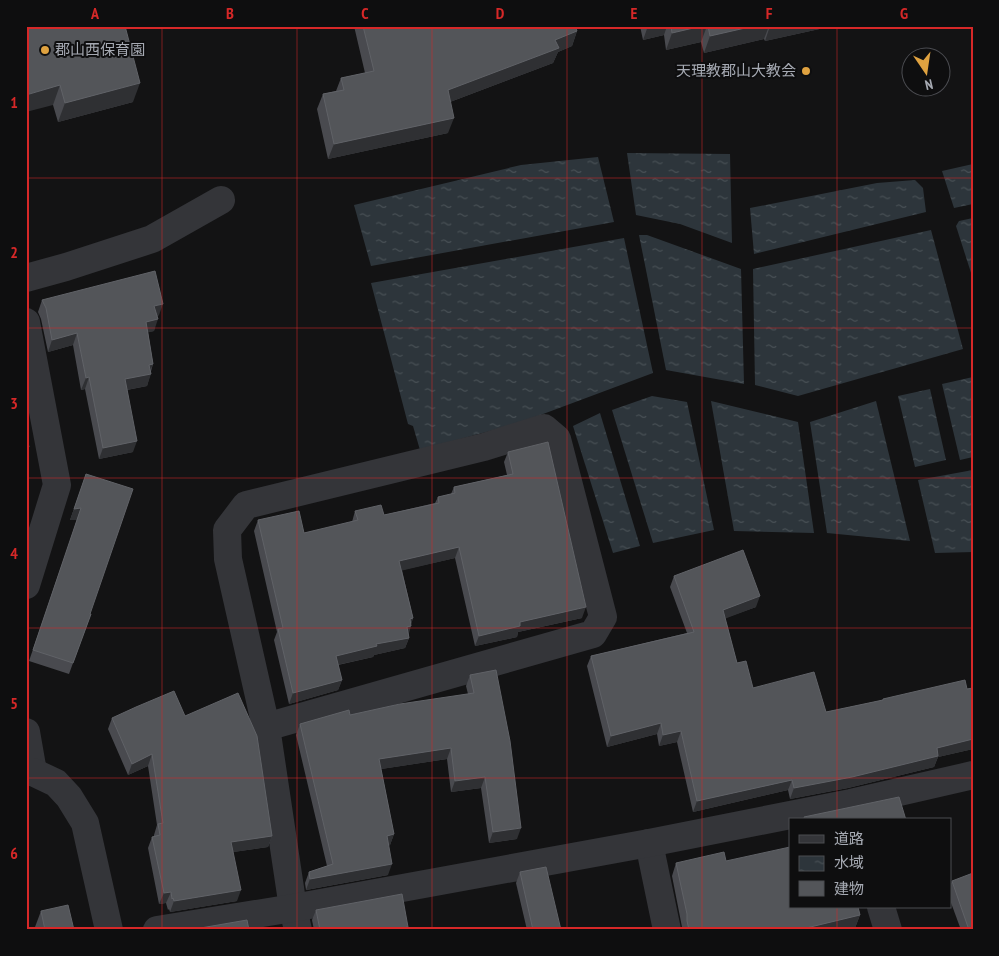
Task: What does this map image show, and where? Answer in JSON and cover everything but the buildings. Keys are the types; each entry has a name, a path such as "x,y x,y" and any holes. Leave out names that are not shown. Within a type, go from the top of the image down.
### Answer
{"street":[{"path":"26,278 152,239 221,200"},
{"path":"26,322 57,485 26,585"},
{"path":"266,727 593,634 603,618 557,439 544,428 484,447 246,505 228,530 228,559 266,727 295,919"},
{"path":"26,732 30,772 56,783 70,797 85,823 109,930"},
{"path":"808,818 853,811 973,775"},
{"path":"157,930 295,919 649,843 789,821"},
{"path":"649,843 667,930"},
{"path":"881,908 888,930"}],"water":[{"path":"627,153 730,154 732,243 680,224 636,215"},
{"path":"598,157 614,222 371,266 354,205 521,165"},
{"path":"973,164 973,204 954,208 942,171"},
{"path":"915,180 923,188 926,212 754,254 750,208 877,183"},
{"path":"973,218 973,279 956,226 959,221"},
{"path":"931,230 963,349 798,396 755,385 753,269"},
{"path":"639,235 647,235 741,269 744,384 666,370"},
{"path":"624,238 653,373 519,423 420,450 413,426 408,424 371,283"},
{"path":"973,377 973,457 960,460 942,384"},
{"path":"930,389 946,460 915,467 898,396"},
{"path":"652,396 687,402 714,530 653,543 612,410"},
{"path":"711,401 798,422 814,533 734,531"},
{"path":"876,401 910,541 827,533 810,422"},
{"path":"600,413 640,546 613,553 573,426"},
{"path":"973,470 973,552 935,553 918,480"}],"place":[{"name":"郡山西保育園","path":"45,50"},
{"name":"天理教郡山大教会","path":"806,71"}]}
